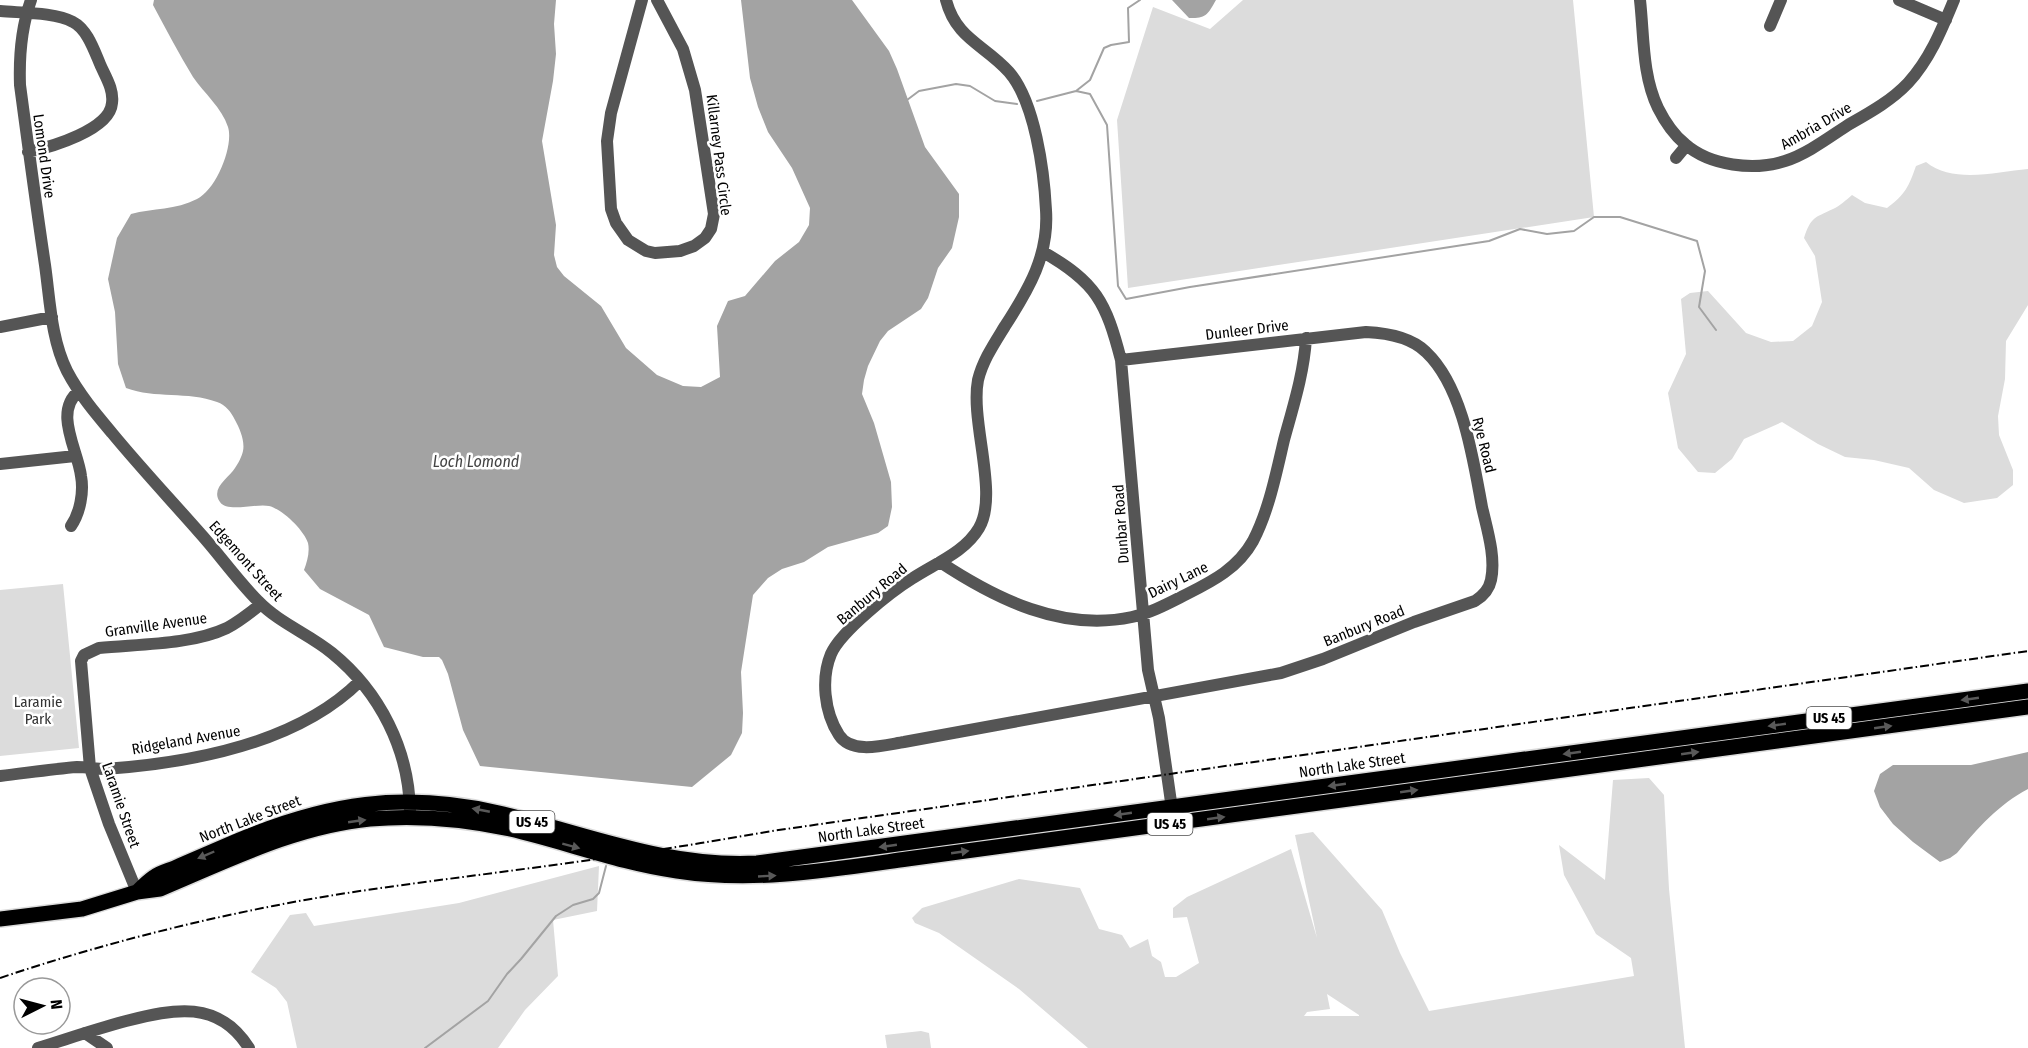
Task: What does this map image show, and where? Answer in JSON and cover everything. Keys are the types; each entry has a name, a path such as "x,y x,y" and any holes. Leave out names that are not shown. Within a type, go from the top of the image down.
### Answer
{"main road":[{"name":"US 45","path":"1631,753 2028,691"},
{"name":"US 45","path":"1631,753 2028,707"},
{"name":"North Lake Street","path":"137,892 153,877 273,826 346,806 379,802 453,805 493,812 621,848 672,859 743,864 1173,815 1631,753"},
{"name":"North Lake Street","path":"0,919 82,909 137,892 160,889 278,840 361,820 411,818 453,820 497,826 658,868 708,875 749,877 799,874 1173,815"}],"street":[{"name":"Lomond Drive","path":"31,0 26,14 19,56 20,85 52,317"},
{"name":"Killarney Pass Circle","path":"642,0 611,114 607,141 609,194 616,223 628,240 646,251 666,254 694,246 705,238 711,230 714,214 695,90 683,49 657,0"},
{"name":"Banbury Road","path":"946,0 950,14 958,28 969,40 1001,64 1022,92 1035,130 1044,186 1047,228 1043,252 1023,298 982,364 977,403 986,493 985,516 972,539 960,550 910,579 841,639 832,653 826,674 828,707 833,724 841,738 858,747 904,742 1281,673 1475,601"},
{"name":"Ambria Drive","path":"1640,0 1648,78 1652,94 1664,118 1686,146 1725,163 1749,167 1773,164 1802,154 1874,109 1906,85 1919,70 1933,47 1954,0"},
{"path":"1770,26 1781,0"},
{"path":"1899,0 1946,20"},
{"path":"0,11 62,18 76,23 85,33 111,89 113,102 107,117 97,125 58,143 28,152"},
{"path":"1676,158 1686,146"},
{"name":"Dunbar Road","path":"1043,252 1086,281 1095,292 1113,326 1121,360 1148,670 1173,815"},
{"path":"0,327 52,317"},
{"name":"Edgemont Street","path":"52,317 59,350 66,369 79,391 132,457 261,604 332,653 360,681 379,706 392,729 406,770 411,818"},
{"name":"Dunleer Drive","path":"1121,360 1306,338 1377,333"},
{"name":"Rye Road","path":"1377,333 1399,337 1424,350 1440,368 1459,409 1474,463 1492,561 1488,589 1475,601"},
{"name":"Dairy Lane","path":"940,562 989,592 1012,603 1051,616 1080,621 1106,621 1142,614 1170,603 1212,581 1237,562 1252,541 1264,514 1303,365 1306,338"},
{"path":"71,526 78,516 82,482 68,412 69,402 79,391"},
{"path":"0,464 75,456"},
{"name":"Granville Avenue","path":"84,655 99,648 202,636 244,618 261,604"},
{"name":"Laramie Street","path":"84,655 80,670 90,768 109,824 137,892"},
{"name":"Ridgeland Avenue","path":"0,776 80,767 102,769 221,751 249,743 300,723 347,694 360,681"},
{"path":"38,1048 160,1012 189,1010 204,1013 222,1021 237,1031 249,1048"},
{"path":"85,1033 107,1048"}],"green space":[{"path":"1243,0 1573,0 1594,217 1128,288 1117,120 1153,7 1210,29"},
{"path":"1926,162 1937,169 1962,175 2028,169 2028,305 2006,341 2005,379 1998,416 1999,435 2013,470 2013,485 1997,498 1964,503 1934,490 1909,468 1874,460 1845,457 1782,422 1744,439 1732,459 1715,473 1698,472 1678,448 1668,393 1686,354 1681,299 1690,293 1708,291 1746,333 1771,342 1793,341 1812,326 1822,302 1815,256 1804,238 1811,222 1852,195 1865,203 1887,208 1906,190 1916,166"},
{"name":"Laramie Park","path":"63,584 79,748 0,756 0,590"},
{"path":"1649,778 1664,795 1669,889 1685,1048 1088,1048 1019,989 939,933 915,923 912,918 922,908 1019,879 1080,888 1099,929 1122,935 1130,948 1148,939 1152,956 1161,962 1165,977 1176,977 1199,963 1187,917 1173,918 1173,908 1187,897 1291,849 1317,938 1295,835 1313,832 1382,910 1400,953 1429,1011 1634,976 1631,958 1596,934 1564,875 1559,845 1605,880 1613,780","holes":["1327,994 1359,1016 1304,1016 1307,1012 1330,1009"]},
{"path":"599,866 597,911 553,920 558,976 525,1010 498,1048 297,1048 287,1002 276,988 251,972 290,915 306,913 314,926 459,903"},
{"path":"921,1031 929,1033 931,1048 887,1048 885,1035"}],"water":[{"name":"Loch Lomond","path":"154,0 556,0 554,24 556,54 542,141 556,225 554,255 557,267 564,276 601,306 626,348 657,375 683,386 701,387 720,377 717,326 728,301 745,296 775,261 799,242 809,225 810,208 792,168 768,132 758,107 750,78 741,0 852,0 889,51 925,147 959,194 959,217 952,248 938,268 928,298 921,309 888,331 880,341 864,380 862,394 874,423 891,482 892,507 888,526 878,533 828,547 804,562 782,569 768,578 753,595 741,672 742,733 731,755 692,787 480,766 463,730 442,660 439,657 423,657 384,647 369,615 320,589 304,570 309,550 306,538 297,526 280,511 264,505 229,507 220,502 217,492 237,464 243,447 240,431 228,409 220,403 206,399 148,393 126,388 118,364 115,312 108,279 117,238 131,214 189,203 204,194 211,187 222,167 229,135 222,113 197,83 153,5"},
{"path":"1172,0 1216,0 1206,15 1189,18"},
{"path":"2028,752 2028,789 1998,809 1957,853 1940,862 1893,824 1880,807 1874,791 1880,774 1893,765 1971,765"}],"waterway":[{"path":"1037,101 1076,91 1090,80 1104,48 1129,42 1128,8 1140,0"},
{"path":"907,100 919,91 956,84 970,86 995,101 1017,104"},
{"path":"1076,91 1090,94 1107,125 1118,286 1126,299 1489,241 1520,229 1547,234 1574,231 1594,217 1620,217 1697,241 1705,271 1699,307 1716,330"},
{"path":"425,1048 488,1001 507,974 556,916 573,905 593,899 599,893 606,866"}],"railway":[{"path":"0,978 101,947 170,929 333,895 612,857 772,831 2028,651"}]}
